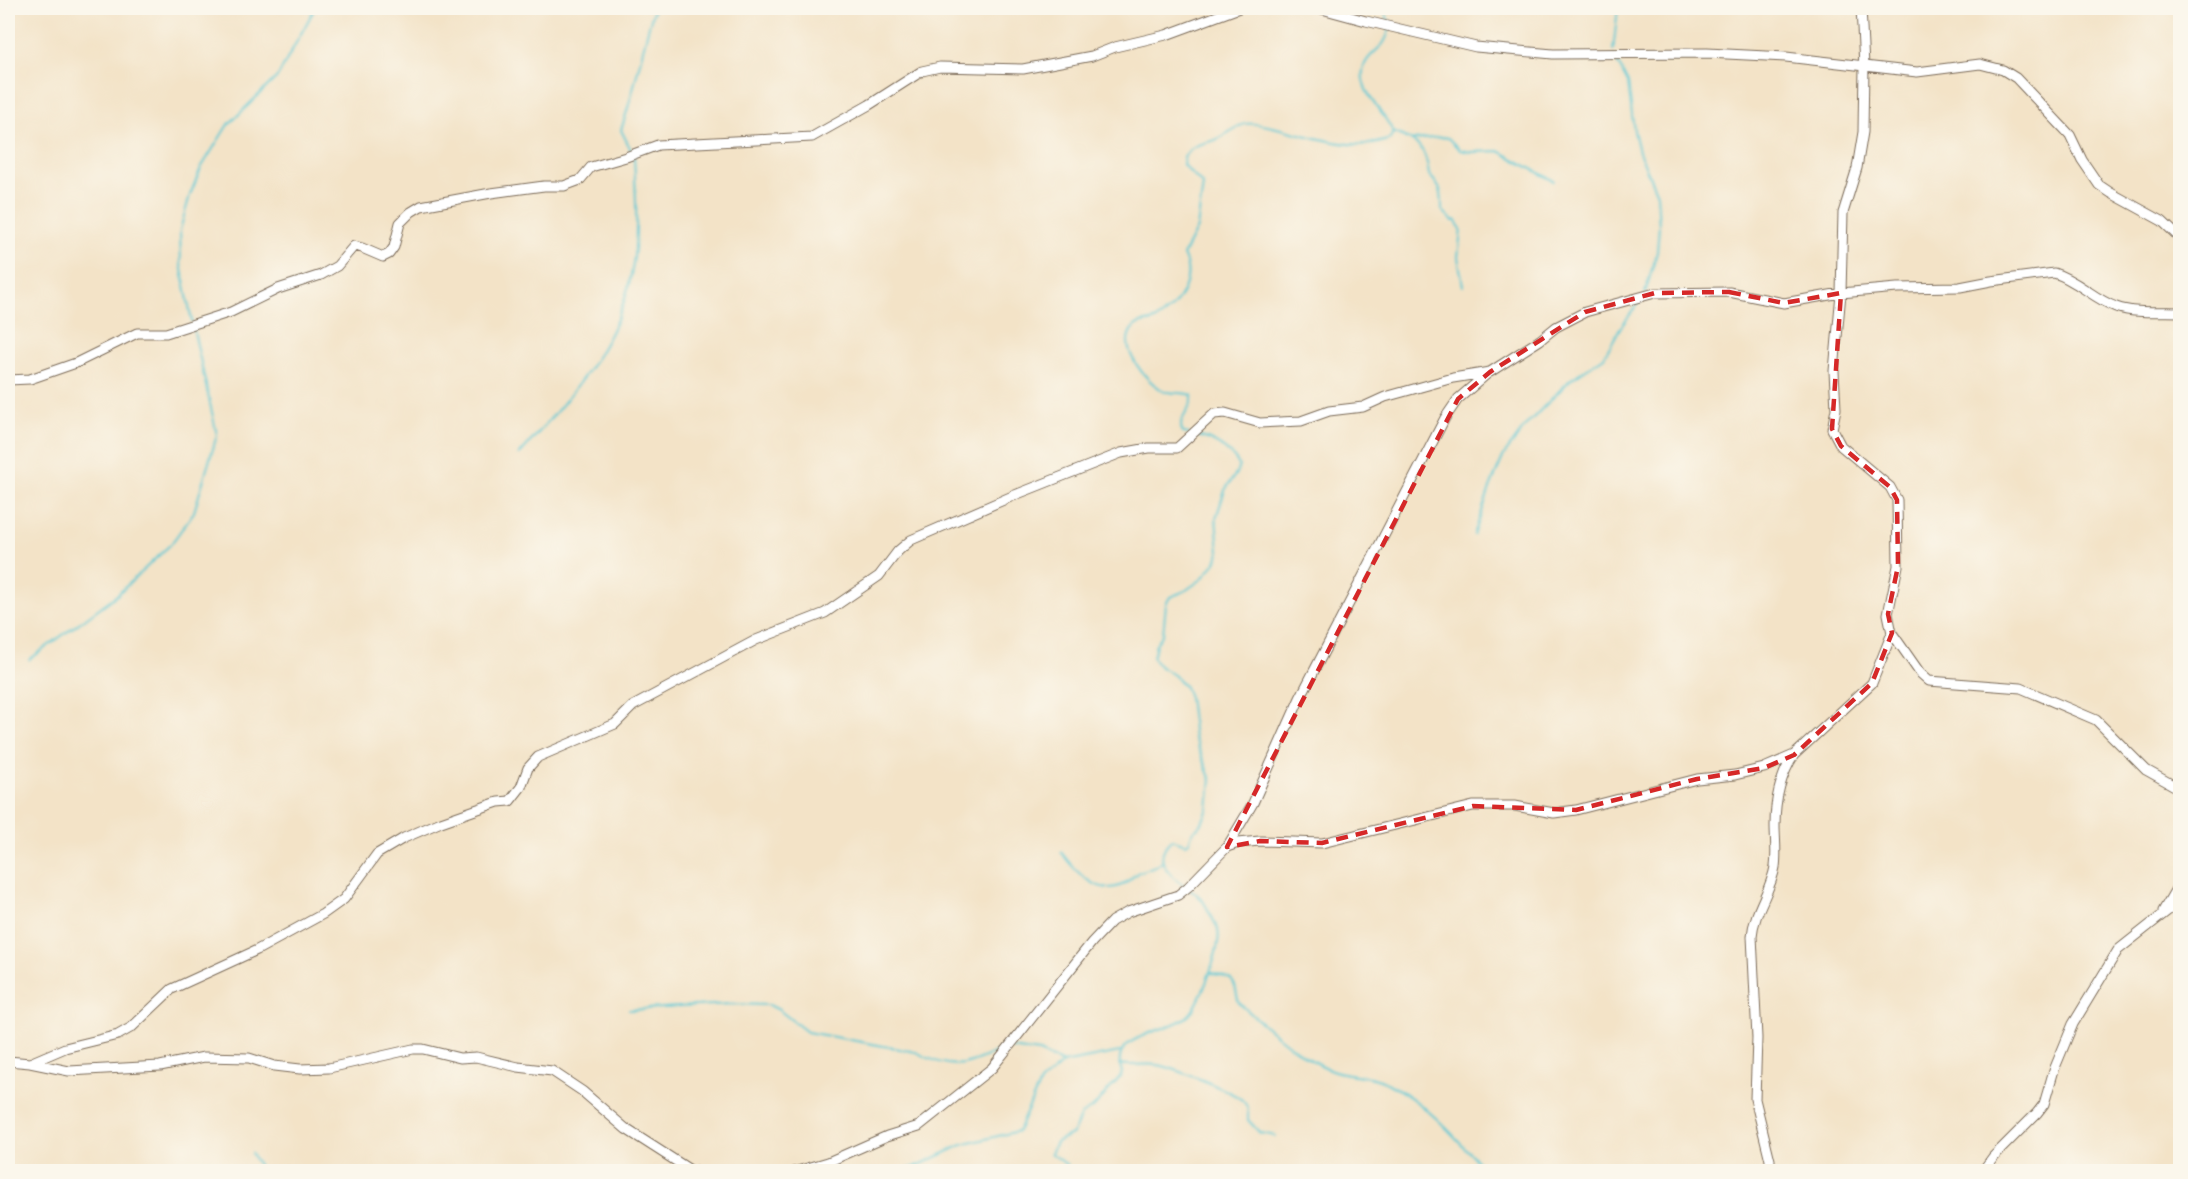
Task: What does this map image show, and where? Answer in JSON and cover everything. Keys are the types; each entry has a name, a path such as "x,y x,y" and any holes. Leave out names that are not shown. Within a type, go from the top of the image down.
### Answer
{"street":[{"path":"8,380 30,379 76,363 137,333 166,333 231,312 278,289 321,275 337,266 354,246 383,257 389,254 394,247 400,223 421,206 491,193 544,186 564,186 580,180 591,166 626,157 658,145 812,137 869,105 922,71 940,67 1023,69 1092,56 1114,47 1166,35 1239,8"},
{"path":"1318,8 1476,47 1553,54 1730,54 1786,57 1917,72 1980,64 2003,70 2016,78 2070,135 2082,160 2099,184 2162,221 2181,238"},
{"path":"1861,8 1864,66 1863,132 1857,168 1843,213 1841,293 1834,371 1836,409 1832,429 1841,446 1890,487 1897,500 1898,566 1888,615 1892,633 1920,673 1929,681 2021,688 2053,701 2096,720 2146,770 2181,789"},
{"path":"794,1172 828,1162 887,1136 919,1126 992,1068 1092,942 1112,921 1128,912 1178,895 1227,848 1253,803 1300,698 1444,418 1458,399 1490,372 1556,327 1585,312 1655,292 1729,292 1784,303 1841,293 1897,288 1960,287 1991,280 2054,273 2064,276 2115,307 2127,310 2181,312"},
{"path":"30,1063 65,1048 118,1035 132,1027 172,989 257,950 323,914 344,899 377,854 404,838 441,822 498,802 510,801 521,787 528,768 538,757 615,724 633,706 756,640 825,613 879,576 898,551 911,540 1121,453 1149,448 1177,448 1214,414 1225,413 1260,423 1301,421 1329,411 1363,407 1385,397 1453,378 1490,372"},
{"path":"1769,1172 1768,1151 1755,1099 1756,1038 1752,936 1753,925 1775,868 1775,822 1780,780 1794,755 1872,682 1892,633"},
{"path":"1227,848 1238,843 1260,841 1322,843 1473,806 1515,806 1554,813 1576,810 1697,779 1735,775 1764,768 1794,755"},
{"path":"2158,918 2181,882"},
{"path":"1982,1172 1993,1157 2044,1104 2054,1070 2073,1024 2118,950 2181,901"},
{"path":"8,1061 69,1071 160,1066 204,1056 249,1058 274,1066 300,1069 329,1068 413,1049 423,1049 460,1058 476,1057 518,1067 552,1071 582,1091 626,1130 690,1170 699,1172"}],"highlighted area":[{"path":"1729,292 1784,303 1841,293 1832,429 1841,446 1890,487 1897,500 1898,566 1888,614 1892,633 1872,683 1794,755 1764,768 1697,779 1576,810 1473,806 1322,843 1260,841 1227,847 1458,399 1490,372 1585,312 1655,293"}],"waterway":[{"path":"192,322 181,264 180,230 190,195 201,168 227,126 278,76 315,8"},
{"path":"632,152 621,130 654,8"},
{"path":"1384,8 1389,23"},
{"path":"1613,51 1618,8"},
{"path":"1189,434 1183,433 1181,423 1192,400 1192,395 1167,392 1157,387 1142,372 1128,344 1129,335 1134,327 1163,315 1177,301 1186,283 1186,264 1183,255 1197,228 1203,185 1183,165 1186,154 1197,145 1216,140 1245,124 1263,125 1350,144 1377,143 1390,139 1393,132 1366,90 1363,81 1366,62 1385,42 1390,28"},
{"path":"1614,56 1628,83 1639,152 1657,194 1659,226 1657,252 1645,293"},
{"path":"1393,132 1415,142 1423,151 1429,175 1440,191 1442,210 1453,221 1455,220 1461,229 1458,257 1463,286"},
{"path":"1414,140 1442,137 1448,138 1460,150 1499,151 1554,181"},
{"path":"519,455 587,372 602,350 624,301 634,261 636,216 634,157"},
{"path":"1474,535 1504,455 1527,424 1571,379 1604,357 1620,328 1641,300"},
{"path":"29,660 117,595 171,544 194,512 217,435 193,327"},
{"path":"1185,886 1167,870 1162,858 1163,852 1172,839 1186,844 1189,842 1193,831 1201,825 1208,809 1211,780 1194,738 1189,697 1185,687 1174,675 1159,666 1153,658 1156,644 1163,634 1166,604 1170,597 1185,591 1202,579 1217,560 1219,552 1216,518 1225,490 1239,465 1231,454 1220,446 1194,435"},
{"path":"1061,852 1087,880 1095,885 1113,888 1122,885 1137,873 1162,862"},
{"path":"1069,1172 1067,1165 1051,1153 1056,1142 1073,1133 1081,1115 1094,1107 1121,1076 1120,1059 1123,1050 1142,1036 1179,1022 1188,1016 1204,988 1217,948 1218,930 1203,902 1190,889"},
{"path":"1210,972 1233,981 1240,1004 1282,1040 1305,1056 1329,1069 1380,1080 1416,1101 1441,1123 1487,1172"},
{"path":"629,1010 730,1004 769,1005 807,1032 916,1052 936,1061 957,1065 1003,1049"},
{"path":"1011,1048 1039,1052 1063,1063"},
{"path":"900,1172 962,1145 1018,1131 1040,1083 1063,1063 1120,1052"},
{"path":"1119,1064 1165,1067 1217,1086 1244,1102 1248,1120 1260,1133 1275,1136"},
{"path":"251,1153 262,1172"}]}
